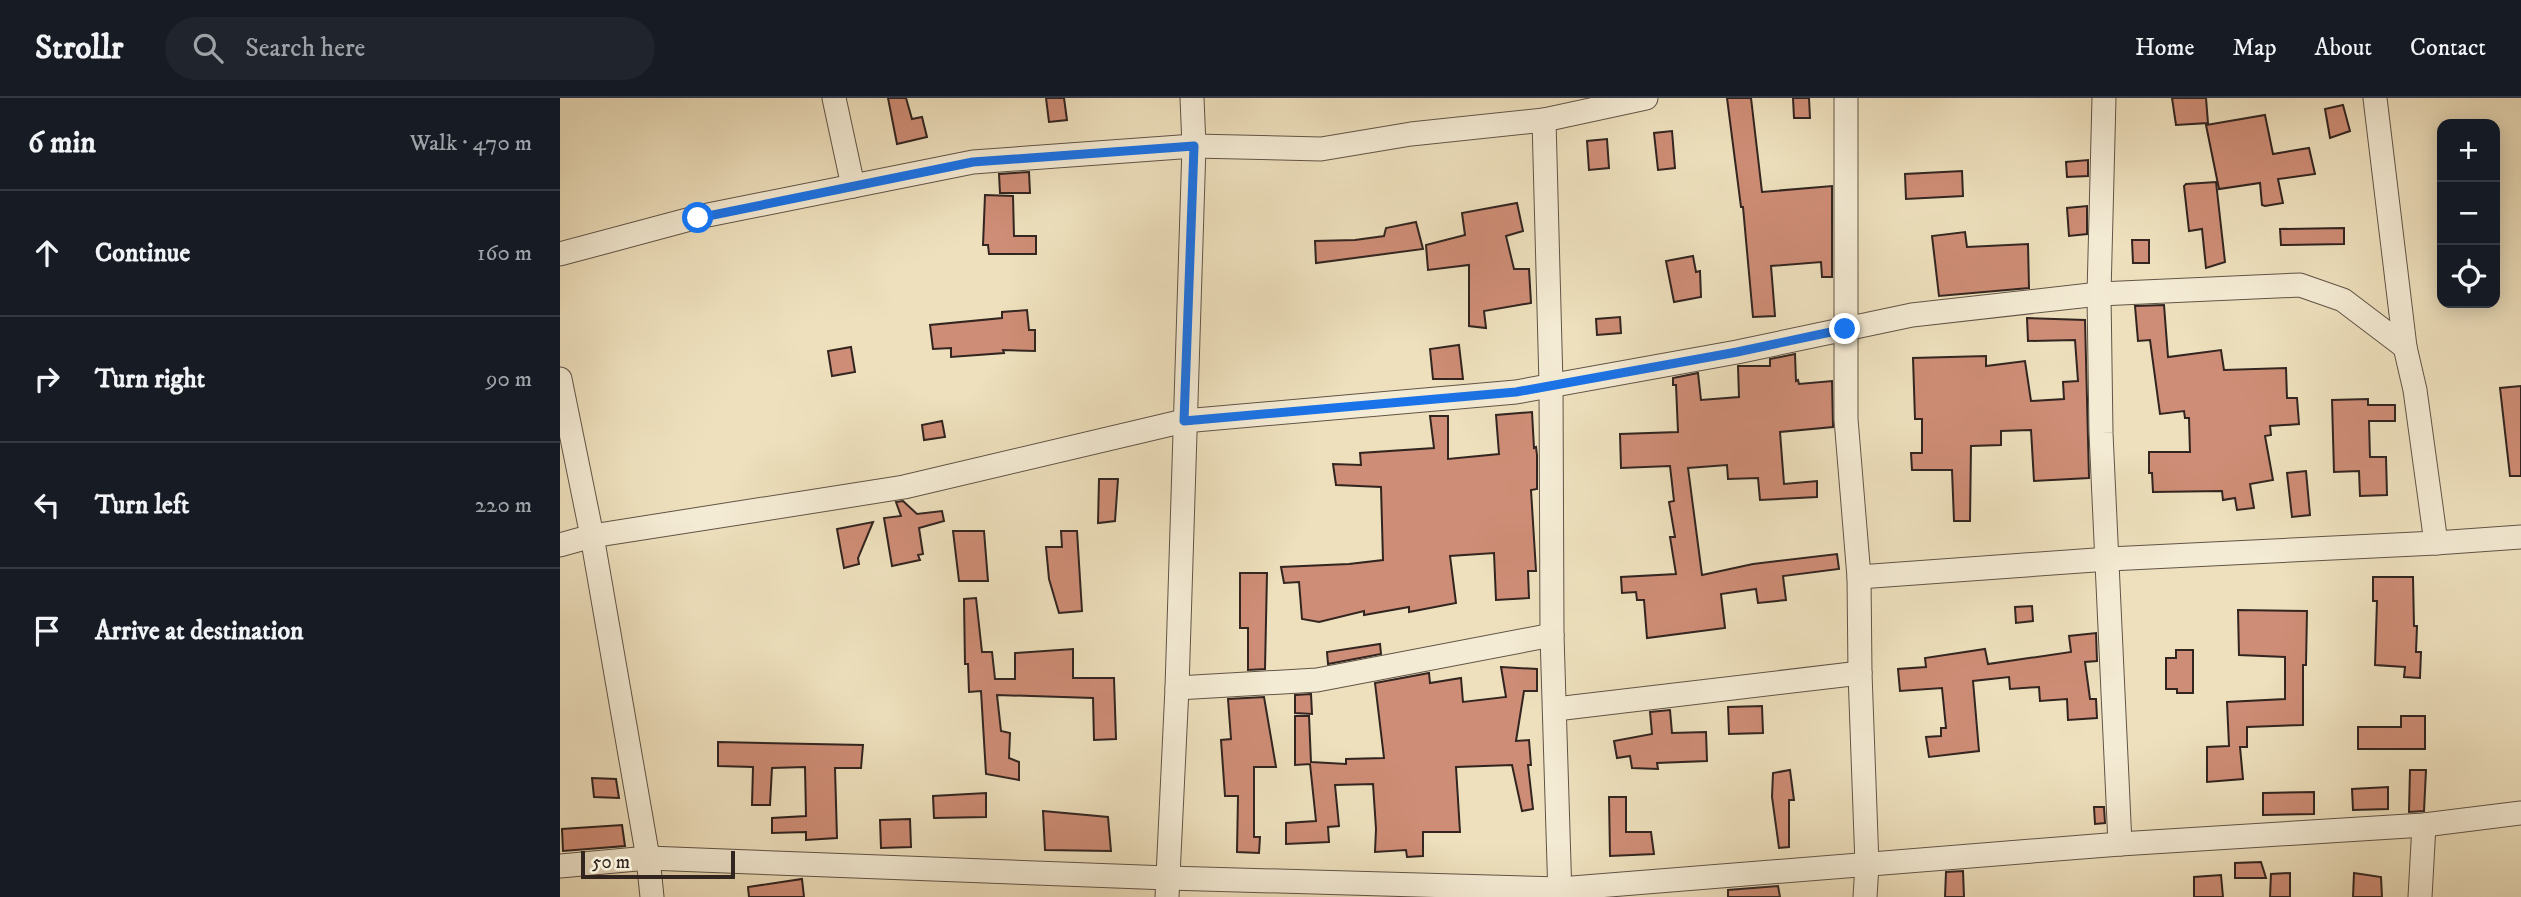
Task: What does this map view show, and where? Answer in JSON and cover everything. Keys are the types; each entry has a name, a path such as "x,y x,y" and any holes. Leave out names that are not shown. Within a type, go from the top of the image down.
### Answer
{"street":[{"path":"834,98 853,186"},
{"path":"1168,888 1194,146 1192,98"},
{"path":"560,254 698,218 973,162 1194,146 1321,149 1411,134 1544,120 1646,98"},
{"path":"1846,98 1846,419 1859,577 1867,864 1865,897"},
{"path":"2104,98 2099,295 2101,433 2109,559 2120,844"},
{"path":"2375,98 2404,347 2415,390 2436,543"},
{"path":"1544,120 1551,384 1552,635 1560,893"},
{"path":"560,545 592,536 904,487 1184,421 1516,392 1737,352 1912,315 2099,295 2300,285 2343,300 2404,347"},
{"path":"560,379 592,536 648,858 652,897"},
{"path":"1859,577 2109,559 2521,537"},
{"path":"1177,688 1317,680 1552,635"},
{"path":"1556,709 1860,673"},
{"path":"560,866 648,858 1168,888 1560,893 1867,864 2120,844 2424,825 2521,813"},
{"path":"2420,897 2424,825"}],"building":[{"path":"888,98 906,98 912,119 922,117 927,137 897,144"},
{"path":"1046,98 1064,98 1067,120 1049,122"},
{"path":"1727,98 1751,98 1762,192 1832,186 1832,277 1822,277 1821,262 1771,266 1775,316 1753,317 1743,207"},
{"path":"1793,98 1809,98 1810,118 1794,118"},
{"path":"2172,98 2206,98 2208,123 2176,125"},
{"path":"2343,105 2350,131 2330,138 2325,109"},
{"path":"2265,115 2273,154 2309,148 2315,174 2278,179 2283,203 2265,206 2262,205 2260,183 2219,189 2206,125"},
{"path":"1672,131 1675,168 1658,170 1654,133"},
{"path":"1607,139 1609,168 1589,170 1587,141"},
{"path":"2088,160 2088,176 2067,177 2066,162"},
{"path":"1962,171 1963,196 1906,199 1905,174"},
{"path":"1029,172 1030,193 1000,193 999,174"},
{"path":"2216,182 2225,262 2206,268 2202,229 2189,231 2184,186"},
{"path":"985,195 1013,196 1014,236 1036,236 1036,254 989,254 988,245 983,245"},
{"path":"1517,203 1523,231 1506,236 1514,269 1529,269 1531,303 1484,311 1486,328 1469,326 1469,265 1428,270 1426,245 1465,235 1462,213"},
{"path":"2087,206 2087,234 2069,236 2067,208"},
{"path":"1416,222 1423,249 1316,263 1315,241 1384,236 1386,228"},
{"path":"2344,228 2344,244 2281,245 2280,229"},
{"path":"1965,232 1967,247 2028,244 2029,288 1939,296 1932,236"},
{"path":"2132,240 2149,240 2149,263 2133,263"},
{"path":"1693,256 1696,272 1700,271 1701,297 1674,302 1666,261"},
{"path":"2164,305 2168,357 2221,350 2224,370 2286,368 2287,398 2297,398 2299,424 2270,426 2271,435 2265,436 2273,480 2250,484 2254,508 2237,510 2235,498 2223,500 2222,491 2153,492 2149,452 2190,452 2189,418 2185,418 2184,411 2160,414 2150,340 2138,341 2135,306"},
{"path":"1027,310 1029,330 1035,330 1035,351 1003,350 1004,353 951,357 951,348 933,349 930,325 1002,318 1002,312"},
{"path":"1620,317 1621,333 1597,335 1596,319"},
{"path":"2027,318 2085,320 2089,478 2034,481 2031,430 2001,431 2001,445 1971,446 1970,521 1954,521 1952,470 1912,470 1911,453 1922,453 1922,419 1915,419 1913,358 1986,356 1986,366 2025,361 2031,401 2064,399 2063,382 2078,381 2075,340 2028,341"},
{"path":"1459,345 1463,379 1433,379 1430,349"},
{"path":"851,347 855,372 832,376 828,351"},
{"path":"1795,354 1796,381 1798,380 1799,384 1832,381 1833,427 1780,432 1784,484 1817,481 1817,497 1760,500 1758,478 1728,479 1727,465 1688,468 1702,575 1753,564 1837,554 1839,569 1783,576 1786,600 1758,603 1756,589 1721,594 1725,628 1647,638 1644,600 1637,600 1636,592 1622,593 1621,577 1676,574 1670,537 1675,537 1669,502 1674,501 1670,466 1621,468 1620,434 1678,432 1676,385 1673,385 1673,378 1698,373 1701,400 1739,397 1738,366 1770,366 1770,359"},
{"path":"2521,386 2521,476 2510,476 2500,388"},
{"path":"2368,399 2368,405 2395,405 2395,421 2369,421 2370,457 2386,457 2387,495 2360,496 2359,471 2334,472 2332,400"},
{"path":"1532,412 1534,448 1536,447 1537,455 1537,489 1531,490 1536,571 1528,571 1529,598 1496,600 1494,553 1450,556 1456,603 1409,612 1409,607 1364,615 1364,611 1319,622 1302,619 1299,582 1284,583 1281,567 1383,560 1381,487 1336,485 1333,464 1361,465 1360,453 1434,448 1430,416 1448,416 1448,459 1499,454 1496,415"},
{"path":"942,421 945,437 924,440 922,425"},
{"path":"2306,471 2310,515 2292,517 2287,473"},
{"path":"1099,479 1118,479 1115,521 1098,523"},
{"path":"903,501 917,514 942,511 944,521 919,528 923,554 918,555 920,560 892,566 884,518 901,516 896,502"},
{"path":"873,522 858,558 859,564 844,568 837,529"},
{"path":"953,531 984,531 988,581 959,581"},
{"path":"1061,531 1077,531 1082,611 1059,613 1049,579 1046,547 1062,547"},
{"path":"1240,573 1267,573 1265,669 1248,670 1248,628 1240,628"},
{"path":"2373,577 2413,577 2416,652 2421,652 2420,678 2404,677 2405,667 2375,665 2377,601 2373,601"},
{"path":"976,598 982,652 992,652 995,679 1015,679 1015,653 1073,649 1073,678 1114,678 1116,739 1094,740 1093,698 997,695 1001,731 1010,733 1009,758 1019,762 1019,780 986,774 981,691 969,692 968,664 965,664 964,599"},
{"path":"2032,606 2033,621 2016,623 2015,607"},
{"path":"2238,610 2307,611 2306,665 2303,665 2303,725 2247,727 2247,747 2240,747 2243,779 2207,782 2207,747 2229,746 2227,702 2285,699 2285,657 2239,655"},
{"path":"2096,633 2097,661 2085,662 2090,699 2096,699 2097,718 2068,720 2067,699 2040,701 2039,687 2010,689 2009,677 1973,681 1979,751 1929,757 1926,737 1941,736 1941,728 1946,728 1942,688 1900,691 1898,669 1926,667 1925,658 1985,649 1988,664 2071,652 2069,636"},
{"path":"1380,644 1381,654 1328,664 1327,652"},
{"path":"2176,650 2193,650 2193,693 2177,693 2177,689 2166,689 2166,658 2176,658"},
{"path":"1501,667 1537,669 1537,691 1524,691 1516,741 1529,740 1531,765 1528,765 1533,809 1522,811 1512,765 1456,767 1460,832 1423,832 1423,856 1407,857 1406,850 1375,852 1373,784 1335,785 1339,826 1328,827 1329,842 1286,844 1286,823 1316,821 1310,764 1295,765 1295,716 1309,716 1311,762 1346,764 1346,759 1384,758 1375,683 1429,673 1430,683 1461,678 1463,702 1506,697"},
{"path":"1311,694 1312,714 1295,713 1295,695"},
{"path":"1264,697 1276,767 1254,767 1254,837 1260,837 1259,853 1237,852 1238,796 1225,796 1221,740 1231,739 1228,699"},
{"path":"1762,706 1763,733 1729,734 1728,707"},
{"path":"1670,710 1672,733 1706,732 1707,761 1657,763 1658,769 1632,768 1630,756 1617,758 1614,741 1652,734 1650,712"},
{"path":"2401,716 2425,716 2425,749 2358,749 2358,727 2401,727"},
{"path":"718,742 863,745 861,768 835,768 837,838 806,840 806,832 772,833 772,818 806,816 805,767 772,768 770,805 752,805 753,767 718,766"},
{"path":"1790,770 1794,800 1789,800 1789,847 1779,848 1772,797 1773,773"},
{"path":"2410,770 2426,770 2424,811 2409,812"},
{"path":"592,778 616,779 619,798 594,797"},
{"path":"2388,787 2388,809 2353,810 2352,789"},
{"path":"2314,792 2314,814 2263,815 2263,793"},
{"path":"986,793 986,817 934,818 933,796"},
{"path":"1609,797 1626,797 1626,832 1651,832 1654,854 1610,856"},
{"path":"2094,807 2104,807 2105,823 2095,824"},
{"path":"1043,811 1108,817 1111,851 1045,850"},
{"path":"910,819 911,847 881,848 880,820"},
{"path":"622,825 625,846 563,851 562,829"},
{"path":"2261,862 2266,878 2235,878 2235,863"},
{"path":"1963,871 1964,897 1945,897 1946,872"},
{"path":"2290,873 2290,897 2270,897 2271,874"},
{"path":"2354,873 2381,877 2382,897 2353,897"},
{"path":"2221,875 2223,897 2194,897 2194,877"},
{"path":"802,879 804,897 749,897 748,887"},
{"path":"1778,886 1780,897 1728,897 1728,890"}],"route":[{"path":"698,218 973,162 1194,146 1184,421 1516,392 1737,352 1845,329"}]}
